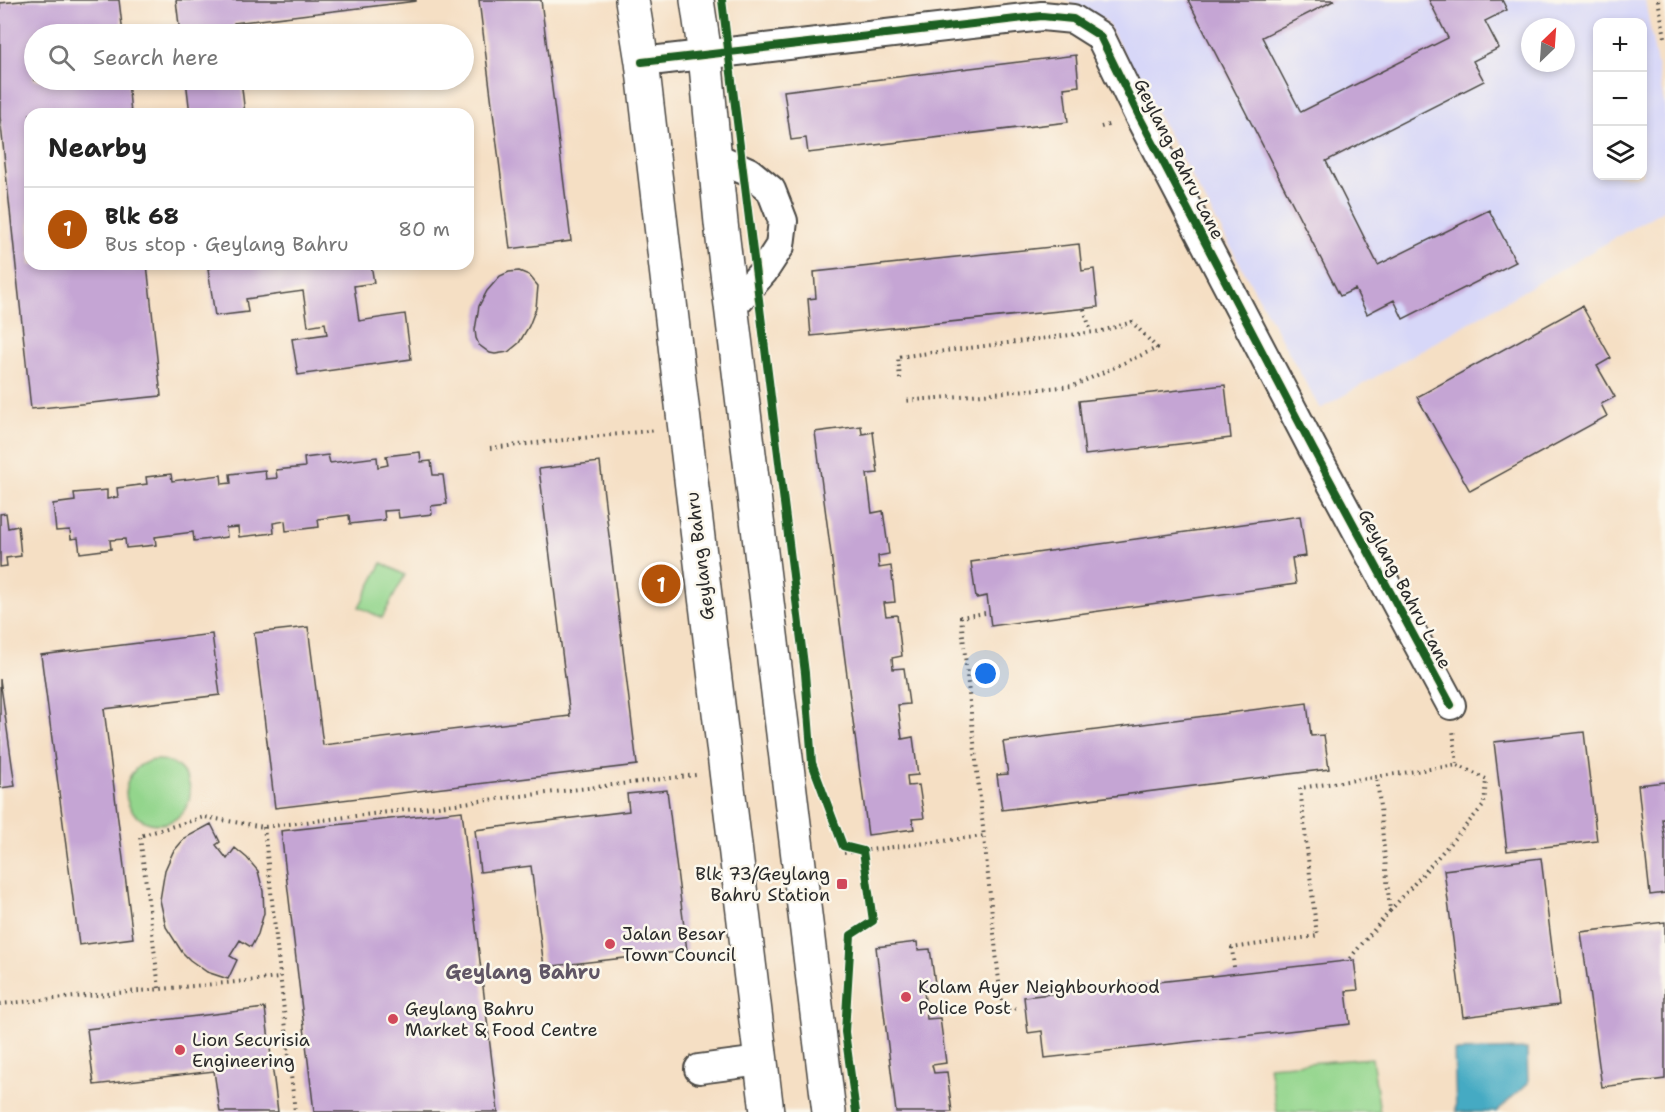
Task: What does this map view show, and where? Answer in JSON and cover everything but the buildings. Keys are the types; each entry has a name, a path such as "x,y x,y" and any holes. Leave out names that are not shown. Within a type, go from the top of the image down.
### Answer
{"main road":[{"name":"Geylang Bahru","path":"632,0 642,62 767,1112"},
{"path":"697,0 829,1112"}],"street":[{"name":"Geylang Bahru Lane","path":"642,62 1042,16 1077,10 1100,36 1144,127 1451,705"},
{"path":"715,157 749,172 771,190 783,220 780,246 763,272 732,307"},
{"path":"699,1069 760,1061"}],"path":[{"path":"1658,0 1665,37"},
{"path":"1084,309 1091,332"},
{"path":"900,379 898,357 1091,332 1132,322 1157,348 1073,386 904,401"},
{"path":"490,448 658,430"},
{"path":"985,613 961,617 1002,1010 1020,1008"},
{"path":"1451,705 1457,765"},
{"path":"1234,967 1232,948 1317,936 1300,788 1457,765 1486,779 1484,805 1350,958"},
{"path":"159,988 140,836 204,817 264,827 706,774"},
{"path":"1377,776 1390,911"},
{"path":"264,827 295,1112"},
{"path":"844,850 863,851 984,837"},
{"path":"863,851 865,863"},
{"path":"0,1004 279,978"}],"shaded area":[{"path":"1066,0 1645,0 1665,108 1665,209 1320,409 1106,21"}],"green space":[{"path":"382,563 405,575 382,618 359,607"},
{"path":"158,760 176,766 184,774 190,792 184,810 176,818 158,824 140,818 132,810 126,792 132,774 140,766"},
{"path":"1372,1058 1380,1112 1277,1112 1269,1066"}],"water":[{"path":"1527,1049 1528,1083 1496,1112 1456,1112 1454,1051"}],"cycle path":[{"path":"722,0 805,673 812,763 843,846 863,851 873,921 851,935 845,1032 856,1112"},
{"path":"642,62 1042,16 1073,19 1100,36 1139,116 1313,449 1451,705"}],"place":[{"name":"Blk 68","path":"661,584"},
{"name":"Blk 73/Geylang Bahru Station","path":"842,884"},
{"name":"Jalan Besar Town Council","path":"610,944"},
{"name":"Kolam Ayer Neighbourhood Police Post","path":"906,997"},
{"name":"Geylang Bahru Market & Food Centre","path":"393,1019"},
{"name":"Lion Securisia Engineering","path":"180,1050"}],"district":[{"name":"Geylang Bahru","path":"523,972"}]}
